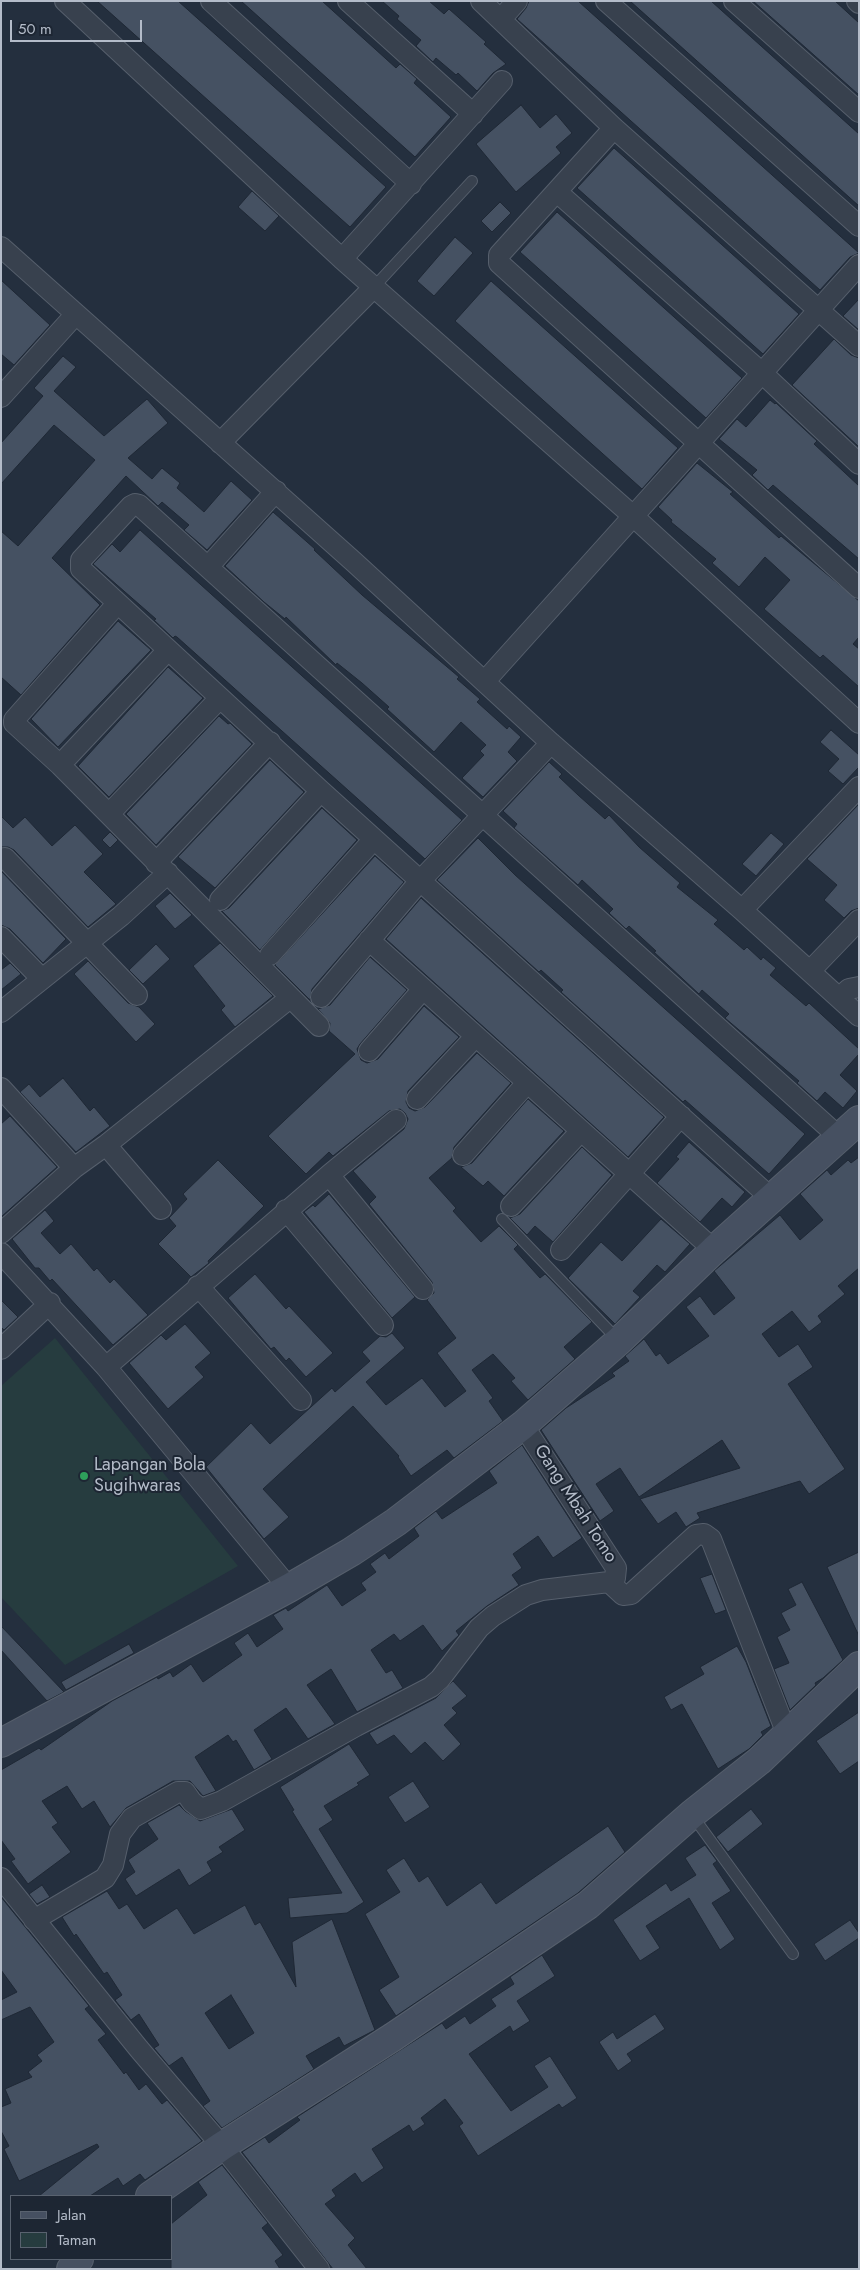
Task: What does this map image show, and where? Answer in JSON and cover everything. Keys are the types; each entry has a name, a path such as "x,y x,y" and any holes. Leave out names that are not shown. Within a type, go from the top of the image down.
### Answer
{"street":[{"path":"65,1 342,259 633,516 859,723"},
{"path":"210,1 411,184"},
{"path":"348,1 473,114"},
{"path":"481,1 614,128 820,309 859,346"},
{"path":"500,19 517,1"},
{"path":"606,1 859,226"},
{"path":"734,1 859,112"},
{"path":"342,259 502,81"},
{"path":"614,128 499,255 499,263 697,444 859,588"},
{"path":"557,192 762,372 859,464"},
{"path":"1,247 75,315 276,491 551,743 742,910 859,1016"},
{"path":"485,681 859,265"},
{"path":"223,446 374,287"},
{"path":"4,389 75,315"},
{"path":"208,567 276,491"},
{"path":"1,1743 290,1588 351,1552 396,1522 523,1425 619,1341 770,1198 849,1128 482,816 136,504 131,506 82,560 80,564 81,569 321,791 770,1198"},
{"path":"117,604 14,721 14,724 60,765 319,1026"},
{"path":"60,765 168,650"},
{"path":"109,814 220,698"},
{"path":"1,1012 87,943 162,868 270,742"},
{"path":"321,997 420,881 551,743"},
{"path":"742,910 859,787"},
{"path":"220,900 321,791"},
{"path":"270,955 374,839"},
{"path":"5,858 137,995"},
{"path":"810,971 859,920"},
{"path":"1,937 42,979"},
{"path":"369,940 580,1132 714,1250"},
{"path":"839,998 849,989 859,987"},
{"path":"369,1051 422,989"},
{"path":"1,1233 74,1168 106,1145 290,998"},
{"path":"418,1099 475,1037"},
{"path":"463,1154 526,1083"},
{"path":"1,1088 74,1168"},
{"path":"561,1250 681,1116"},
{"path":"106,1367 286,1210 396,1120"},
{"path":"507,1212 580,1132"},
{"path":"106,1145 161,1209"},
{"path":"329,1175 423,1289"},
{"path":"286,1210 383,1324"},
{"path":"1,1253 106,1367 290,1588"},
{"path":"198,1286 301,1400"},
{"path":"1,1349 50,1304"},
{"name":"Gang Mbah Tomo","path":"523,1425 616,1568 616,1588"},
{"path":"34,1920 105,1878 113,1865 120,1834 132,1818 178,1792 185,1792 201,1809 222,1801 356,1726 421,1693 440,1680 479,1628 493,1616 526,1595 542,1590 616,1588 628,1596 638,1590 696,1535 704,1534 710,1538 787,1734"},
{"path":"151,2195 222,2146 394,2037 588,1905 692,1814 759,1761 859,1666"},
{"path":"5,1889 34,1920 222,2146 319,2269"}],"lane":[{"path":"374,287 472,182"},
{"path":"507,1212 619,1341"},
{"path":"692,1814 793,1954"}],"green space":[{"name":"Lapangan Bola Sugihwaras","path":"55,1338 238,1566 65,1665 1,1597 1,1386"}],"building":[{"path":"97,1 178,1 386,187 350,227"},
{"path":"241,1 322,1 396,68 400,64 417,79 414,83 451,117 415,157"},
{"path":"382,1 429,1 444,14 449,9 486,42 484,44 506,64 493,73 477,91 458,73 456,75 436,58 433,62 416,46 421,40 397,19 399,16"},
{"path":"529,1 578,1 859,253 850,257 820,290 517,19"},
{"path":"630,1 711,1 859,134 859,206"},
{"path":"753,1 835,1 859,23 859,95"},
{"path":"521,105 540,128 556,114 572,133 556,147 561,153 516,192 476,144"},
{"path":"614,148 799,314 763,354 577,188"},
{"path":"252,191 279,216 265,231 238,207"},
{"path":"500,202 511,213 492,232 481,221"},
{"path":"557,212 742,378 706,418 520,252"},
{"path":"455,237 473,253 434,296 417,281"},
{"path":"1,280 50,325 14,365 1,354"},
{"path":"491,281 678,448 642,489 455,321"},
{"path":"859,299 859,330 843,316"},
{"path":"834,339 851,355 859,358 859,447 792,385"},
{"path":"63,356 76,367 54,391 104,436 147,399 168,423 128,458 152,479 162,468 180,483 177,488 204,512 231,481 252,500 207,550 184,530 189,525 162,502 158,506 126,476 52,558 100,605 21,695 1,677 1,531 18,546 95,460 54,425 1,484 1,443 43,396 34,388"},
{"path":"770,400 776,403 817,441 814,444 859,486 859,559 773,485 768,490 752,475 757,470 719,439 737,419 746,427"},
{"path":"697,463 733,492 730,494 779,538 781,536 859,601 859,637 853,644 859,649 859,687 823,655 820,658 764,609 790,580 765,557 739,587 712,563 716,559 671,522 672,520 658,507"},
{"path":"273,512 315,549 362,595 459,677 457,679 480,699 477,702 507,729 509,726 521,737 508,752 517,761 483,797 462,778 484,755 480,751 486,745 461,722 434,752 387,709 389,707 337,663 336,665 286,617 285,619 264,602 225,566"},
{"path":"140,530 462,820 425,859 177,637 173,638 154,620 156,619 93,564 112,544 120,552"},
{"path":"118,621 151,650 58,747 31,719"},
{"path":"168,667 203,698 109,797 78,766"},
{"path":"219,716 228,724 230,723 252,744 156,845 126,814"},
{"path":"831,730 859,755 859,767 843,784 828,771 839,759 820,742"},
{"path":"270,760 304,792 215,888 178,857"},
{"path":"549,762 562,774 559,777 578,795 605,819 609,815 639,847 680,883 677,887 718,920 714,924 744,950 747,947 761,960 763,957 776,968 770,975 806,1006 809,1003 859,1049 859,1054 840,1075 857,1091 843,1108 825,1092 817,1101 797,1083 799,1081 725,1018 729,1014 702,990 699,994 629,926 626,929 609,913 613,909 582,880 578,885 514,828 517,824 503,811"},
{"path":"859,804 859,908 851,911 844,918 824,900 837,885 807,859"},
{"path":"322,808 357,840 260,950 222,911 229,908"},
{"path":"1,816 13,828 25,817 52,846 75,825 103,854 84,872 116,904 88,927 14,850 8,847 1,847"},
{"path":"110,832 118,840 110,848 102,840"},
{"path":"771,833 784,844 756,876 742,864"},
{"path":"478,838 515,875 805,1134 769,1174 685,1100 683,1102 561,992 563,990 541,970 539,972 437,880"},
{"path":"375,856 404,882 312,989 310,1000 275,965"},
{"path":"1,871 66,939 43,963 10,929 1,925"},
{"path":"170,893 192,915 175,929 155,906"},
{"path":"421,898 664,1117 628,1157 386,939"},
{"path":"220,943 273,996 235,1027 221,1010 225,1006 193,966"},
{"path":"156,944 170,959 143,984 129,970"},
{"path":"370,957 407,990 360,1044 357,1049 361,1060 367,1063 378,1059 424,1006 459,1037 408,1091 406,1102 409,1108 415,1111 425,1107 477,1053 511,1083 454,1147 452,1158 429,1178 456,1208 453,1211 481,1242 499,1226 518,1245 514,1249 540,1278 545,1274 592,1322 564,1347 575,1359 528,1400 511,1381 515,1378 493,1354 472,1370 493,1398 489,1401 503,1421 454,1458 447,1450 411,1476 399,1456 353,1406 263,1489 289,1517 264,1539 206,1467 251,1423 270,1444 332,1388 335,1392 370,1361 362,1352 380,1336 386,1337 392,1333 405,1348 366,1382 386,1405 422,1378 445,1407 466,1391 437,1353 456,1338 427,1300 434,1293 432,1282 369,1204 376,1197 353,1171 404,1129 408,1119 405,1113 400,1109 389,1111 333,1156 329,1152 306,1174 268,1136 355,1054 329,1031 330,1023 318,1009 330,1005"},
{"path":"88,961 128,1003 139,1007 155,1024 136,1042 74,974"},
{"path":"10,963 21,974 1,990 1,970"},
{"path":"63,1078 90,1111 94,1107 110,1126 76,1152 20,1092 29,1084 40,1097"},
{"path":"528,1099 564,1131 504,1196 488,1181 483,1186 461,1167 472,1163"},
{"path":"10,1116 57,1167 1,1217 1,1124"},
{"path":"689,1142 745,1192 732,1207 722,1198 700,1222 657,1183 679,1159 676,1157"},
{"path":"582,1147 612,1175 553,1242 535,1226 527,1235 510,1218 520,1214"},
{"path":"859,1157 859,1268 838,1286 845,1294 818,1316 822,1322 809,1332 792,1311 762,1334 779,1357 798,1344 813,1367 788,1384 845,1469 809,1494 800,1481 697,1513 700,1518 686,1527 676,1512 658,1524 640,1499 740,1468 722,1440 639,1497 620,1468 596,1484 614,1511 600,1521 541,1430 566,1408 615,1376 612,1373 629,1361 625,1356 644,1339 656,1356 660,1353 668,1364 709,1336 686,1307 700,1296 714,1315 735,1298 714,1271 780,1215 800,1240 823,1220 800,1194 827,1170 831,1175 848,1160 851,1163"},
{"path":"218,1160 264,1206 208,1261 209,1263 191,1277 158,1244 176,1226 169,1218 187,1199 183,1194"},
{"path":"329,1194 415,1297 392,1318 304,1212 313,1205 315,1207"},
{"path":"45,1210 54,1221 41,1233 60,1254 71,1244 94,1271 97,1268 110,1283 114,1279 148,1315 113,1345 52,1279 50,1281 39,1268 35,1268 12,1239"},
{"path":"661,1219 690,1244 665,1272 657,1265 633,1291 640,1297 615,1324 568,1278 601,1242 622,1261"},
{"path":"255,1274 286,1309 289,1306 333,1353 306,1377 289,1358 286,1361 274,1347 271,1349 228,1298"},
{"path":"1,1300 18,1317 4,1330 1,1327"},
{"path":"185,1324 211,1353 195,1367 204,1377 168,1409 129,1363 161,1335 166,1340"},
{"path":"522,1445 582,1538 553,1558 538,1536 513,1554 522,1568 512,1575 519,1585 487,1606 456,1631 459,1635 442,1651 423,1625 400,1641 394,1634 371,1650 386,1673 392,1670 403,1688 357,1712 331,1669 307,1685 335,1724 308,1739 286,1708 254,1730 272,1759 254,1770 236,1740 233,1742 228,1735 195,1757 216,1791 203,1796 190,1781 173,1781 126,1808 110,1827 94,1801 82,1809 67,1786 42,1801 58,1823 52,1827 71,1852 28,1884 11,1861 15,1859 1,1840 1,1770 39,1748 41,1750 112,1701 157,1677 158,1679 170,1672 173,1677 191,1664 203,1682 242,1655 234,1643 248,1633 257,1647 283,1629 273,1615 286,1608 288,1611 327,1585 342,1606 366,1590 361,1583 376,1572 370,1564 385,1553 389,1559 419,1536 414,1528 436,1511 442,1519 497,1483 489,1471"},
{"path":"859,1552 859,1636 827,1567"},
{"path":"712,1574 726,1610 715,1614 700,1578"},
{"path":"802,1582 843,1660 815,1683 816,1685 790,1710 774,1669 789,1663 777,1637 790,1630 781,1613 796,1605 788,1589"},
{"path":"1,1626 64,1692 47,1701 1,1650"},
{"path":"129,1644 134,1653 66,1690 61,1682"},
{"path":"737,1646 746,1662 771,1726 761,1732 763,1735 749,1749 718,1769 682,1704 671,1710 664,1697 704,1674 700,1667"},
{"path":"453,1681 467,1696 452,1708 457,1713 444,1725 461,1744 443,1761 425,1742 411,1754 394,1735 377,1745 369,1733 436,1698"},
{"path":"859,1712 859,1761 840,1774 816,1741"},
{"path":"349,1744 370,1775 357,1783 359,1785 324,1806 333,1820 319,1829 364,1902 347,1913 290,1918 288,1898 342,1893 292,1811 294,1810 280,1787"},
{"path":"413,1781 430,1807 405,1823 388,1797"},
{"path":"179,1805 200,1821 232,1809 245,1830 219,1847 223,1852 207,1862 212,1871 189,1886 179,1869 136,1896 125,1879 135,1872 128,1860 158,1839 147,1823"},
{"path":"751,1809 763,1824 728,1852 716,1837"},
{"path":"608,1826 625,1852 578,1893 396,2016 379,1990 399,1977 365,1914 400,1892 386,1870 404,1858 419,1882 428,1876 447,1906 481,1882 496,1904"},
{"path":"705,1845 717,1861 713,1864 731,1891 712,1903 735,1939 720,1950 689,1898 646,1926 660,1948 640,1961 613,1920 666,1883 671,1891 696,1875 685,1858"},
{"path":"42,1885 50,1897 37,1904 29,1894"},
{"path":"107,1891 119,1909 127,1904 144,1929 177,1908 194,1934 245,1905 255,1925 260,1922 296,1987 292,1942 332,1919 375,2030 344,2046 339,2037 306,2056 314,2069 222,2128 203,2106 210,2101 182,2057 169,2066 154,2048 159,2045 139,2014 131,2020 115,2000 122,1995 107,1972 104,1974 76,1934 74,1936 62,1917","holes":["231,1995 254,2033 229,2049 205,2013"]},
{"path":"1,1897 89,2006 85,2009 106,2034 98,2040 124,2074 126,2072 139,2090 146,2084 162,2104 167,2100 202,2141 145,2180 140,2174 123,2186 118,2178 92,2195 40,2195 99,2147 97,2144 19,2181 4,2149 9,2146 1,2131 1,2107 11,2103 5,2089 32,2077 28,2072 42,2061 37,2055 54,2042 30,2007 1,2020 1,2000 17,1992 1,1970"},
{"path":"850,1920 859,1933 859,1938 825,1961 814,1944"},
{"path":"542,1955 555,1976 517,2001 530,2021 513,2032 510,2026 469,2054 511,2111 548,2087 534,2066 550,2056 577,2098 562,2108 559,2104 478,2156 459,2126 463,2123 445,2099 421,2118 425,2124 413,2132 409,2125 372,2149 384,2168 362,2183 355,2173 332,2190 336,2196 325,2204 355,2238 348,2245 367,2269 333,2269 242,2152 265,2137 269,2143 300,2120 297,2117 442,2023 446,2029 465,2016 470,2024 496,2006 491,1999 514,1984 510,1977"},
{"path":"655,2014 665,2029 627,2054 632,2061 618,2071 599,2042 613,2032 617,2039"},
{"path":"222,2165 268,2223 262,2228 283,2255 275,2261 280,2269 171,2269 172,2223 207,2195 198,2182"}],"place":[{"name":"Lapangan Bola Sugihwaras","path":"84,1476"}]}
